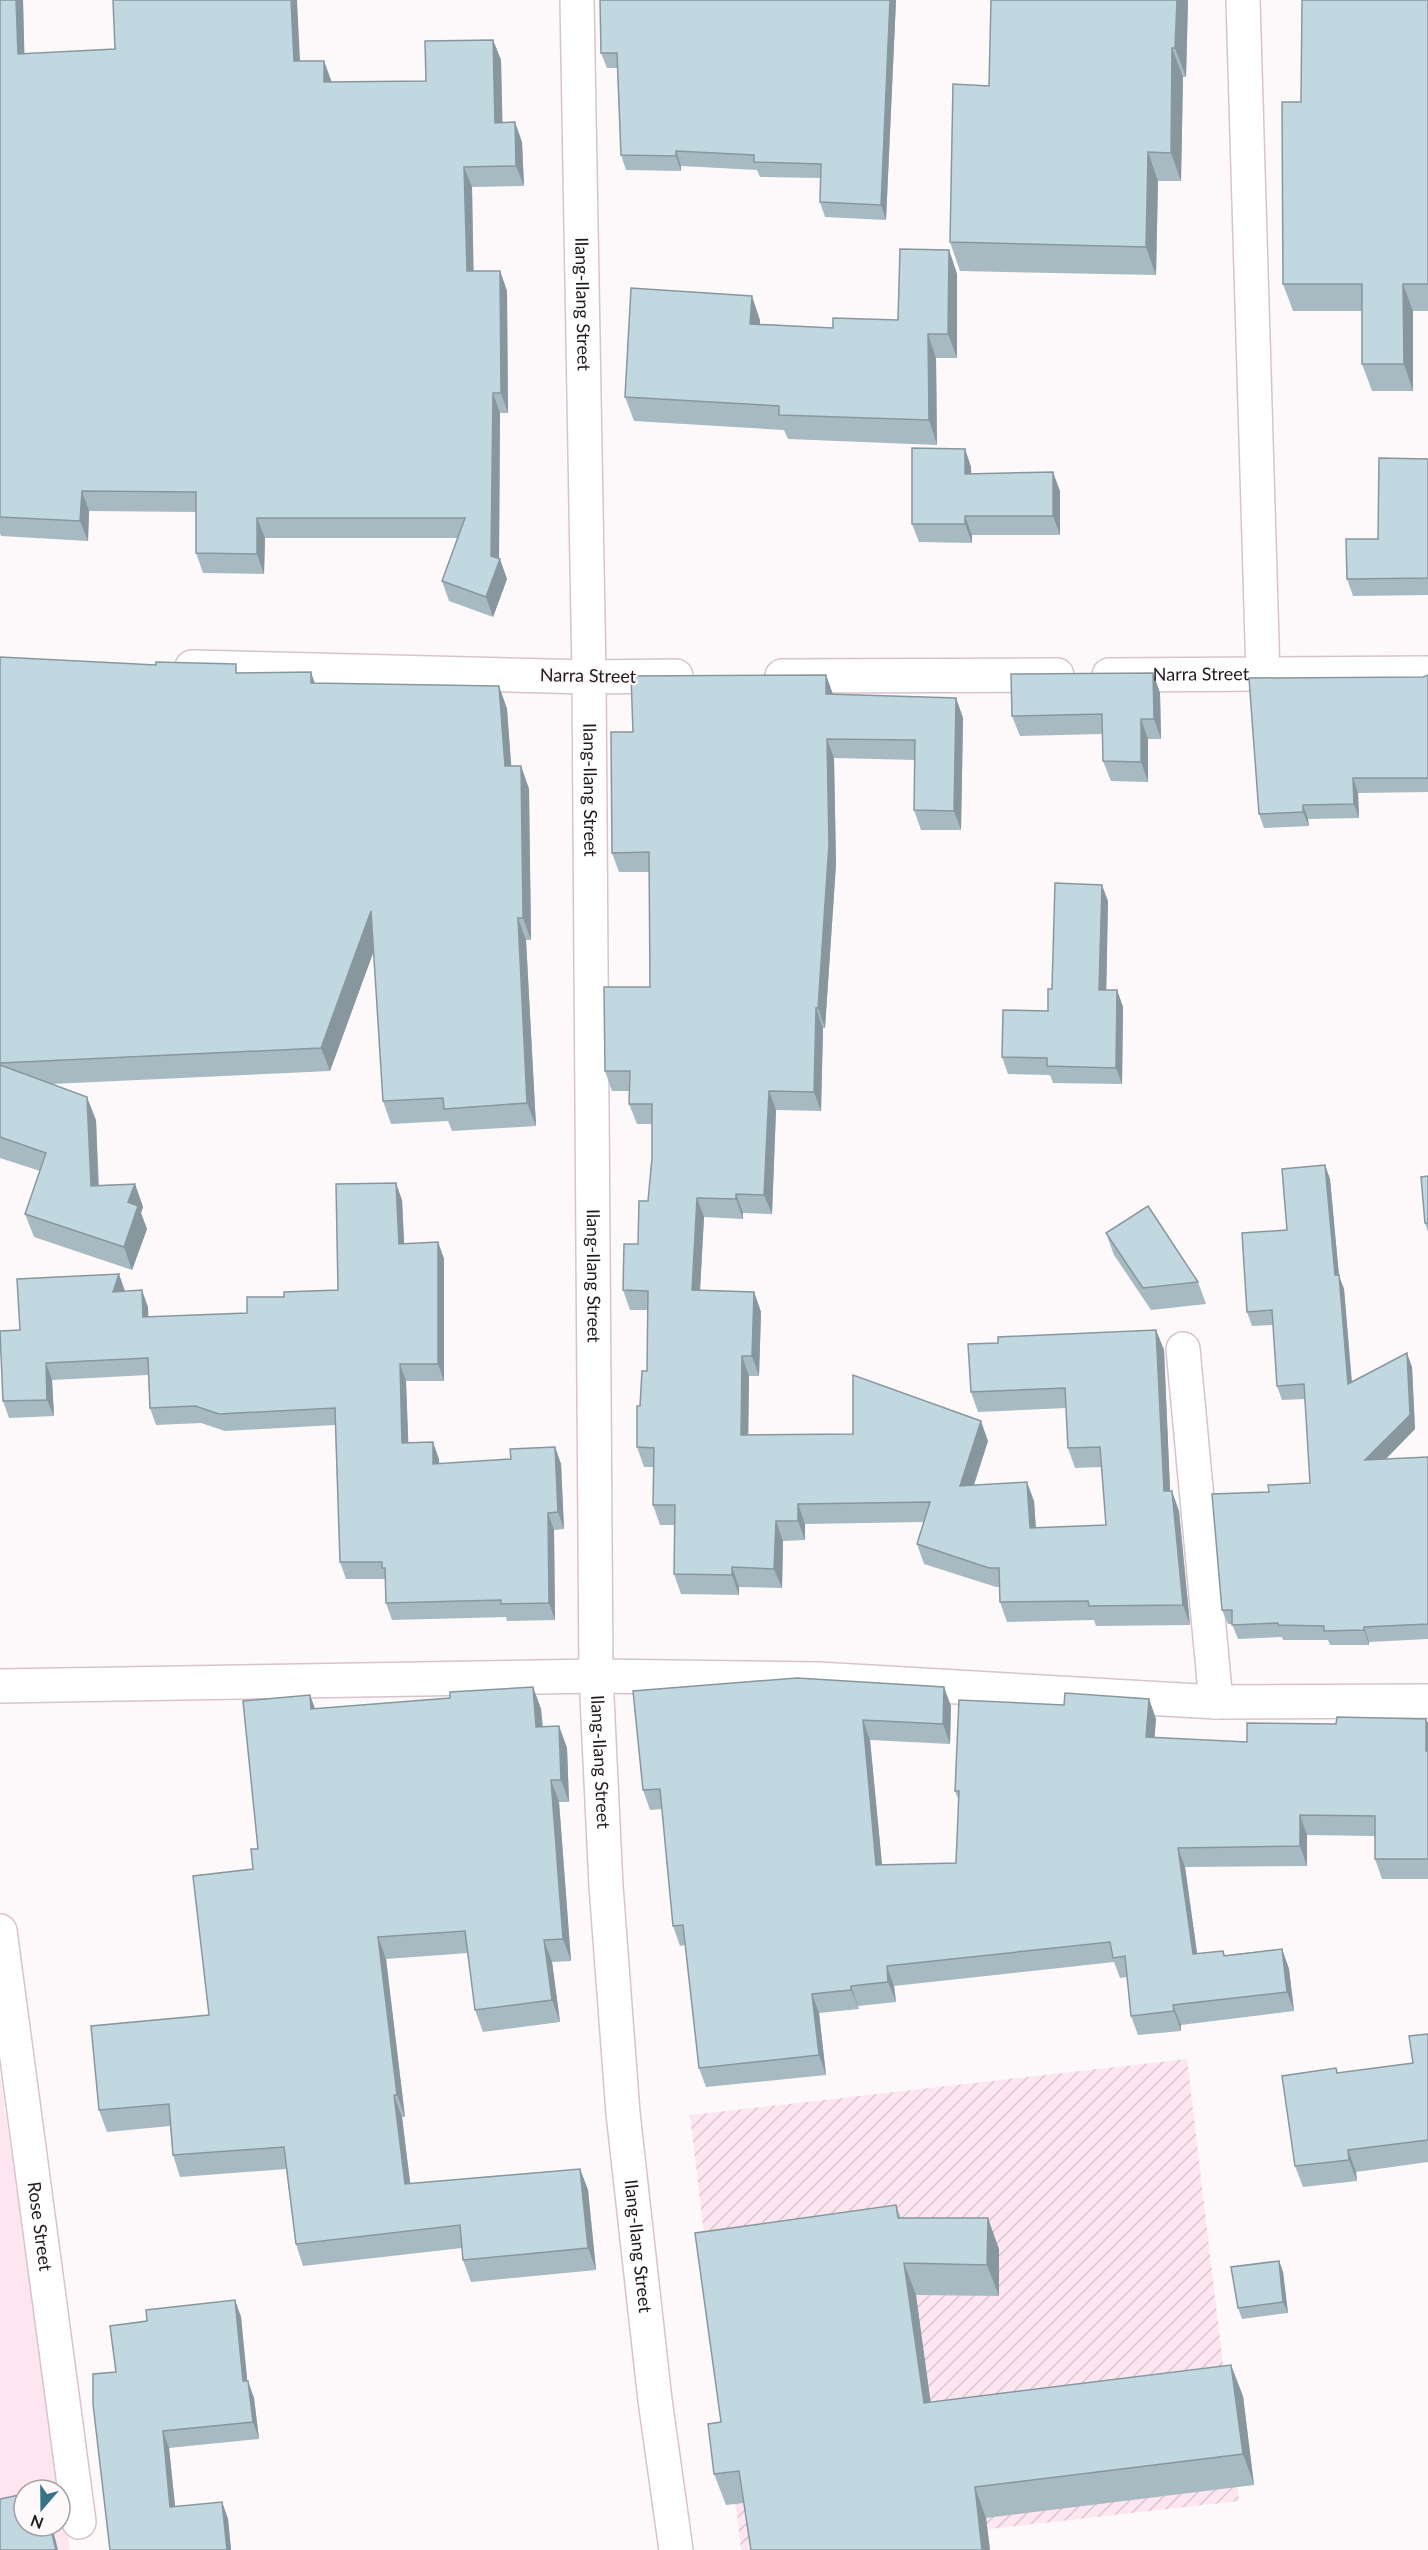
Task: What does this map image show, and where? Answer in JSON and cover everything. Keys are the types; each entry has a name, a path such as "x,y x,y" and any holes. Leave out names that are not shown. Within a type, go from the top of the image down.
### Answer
{"street":[{"name":"Ilang-Ilang Street","path":"577,0 589,677 596,1676 606,1886 623,2114 655,2400 676,2550"},
{"path":"1243,0 1263,675"},
{"name":"Narra Street","path":"165,666 589,677 707,676"},
{"name":"Narra Street","path":"755,676 1428,673"},
{"path":"1183,1349 1216,1702"},
{"path":"0,1686 596,1676 818,1679 1216,1702 1428,1701"},
{"name":"Rose Street","path":"0,1932 78,2522"}],"shaded area":[{"path":"1187,2059 1239,2501 803,2550 741,2550 690,2115"},
{"path":"0,2076 59,2478 12,2478 12,2538 68,2538 70,2550 0,2550"}],"building":[{"path":"0,0 16,0 18,54 115,49 113,0 291,0 294,61 324,61 324,82 426,81 425,41 493,40 495,123 515,122 516,166 464,167 467,271 500,271 501,393 493,393 491,556 500,559 486,597 442,581 465,518 257,518 257,554 196,553 196,492 82,491 80,521 0,517"},
{"path":"600,0 890,0 881,205 820,202 821,164 754,162 754,155 676,151 676,156 621,155 617,53 601,53"},
{"path":"991,0 1177,0 1175,48 1172,48 1171,153 1148,152 1146,247 950,242 953,84 989,86"},
{"path":"1302,0 1428,0 1428,284 1403,284 1404,364 1362,364 1362,284 1283,284 1282,102 1301,102"},
{"path":"900,249 949,250 948,334 928,334 929,420 779,415 779,406 625,397 631,288 752,296 750,324 833,328 833,318 898,320"},
{"path":"912,448 965,449 965,474 1053,472 1053,516 965,516 965,524 912,524"},
{"path":"1379,458 1428,459 1428,578 1347,579 1346,539 1378,539"},
{"path":"0,657 156,665 156,662 236,664 236,673 311,672 311,683 499,686 505,766 521,766 523,918 518,918 527,1103 444,1109 443,1098 383,1101 371,911 321,1048 0,1063"},
{"path":"1153,673 1154,719 1141,719 1141,762 1103,761 1102,714 1012,716 1011,674"},
{"path":"826,675 826,694 956,698 954,811 914,810 915,740 827,739 829,844 818,1008 816,1008 814,1092 769,1091 764,1195 736,1194 736,1199 697,1198 692,1290 754,1292 752,1356 742,1356 741,1435 853,1434 853,1375 981,1421 960,1486 1027,1482 1030,1528 1106,1525 1100,1447 1068,1448 1065,1388 971,1392 968,1344 998,1343 998,1337 1156,1330 1164,1491 1172,1491 1183,1605 1089,1606 1088,1601 1000,1602 999,1568 989,1568 917,1544 930,1502 798,1504 798,1521 776,1521 774,1569 732,1567 732,1575 674,1574 675,1505 653,1505 654,1448 637,1447 637,1406 640,1406 642,1371 647,1371 648,1291 623,1290 624,1244 638,1244 639,1201 648,1201 652,1158 652,1104 629,1104 630,1071 605,1071 604,987 650,987 649,852 612,853 611,732 633,732 631,676"},
{"path":"1428,675 1428,778 1353,778 1354,804 1303,805 1303,812 1259,814 1249,678 1423,677"},
{"path":"1055,883 1102,885 1099,990 1117,990 1116,1068 1047,1066 1047,1058 1002,1057 1003,1010 1048,1011 1048,989 1052,989"},
{"path":"0,1065 87,1097 91,1186 135,1184 128,1202 138,1206 124,1247 25,1214 46,1153 0,1137"},
{"path":"1325,1165 1335,1275 1339,1275 1348,1384 1407,1353 1410,1415 1365,1460 1428,1457 1428,1624 1324,1631 1324,1626 1278,1625 1278,1623 1232,1625 1232,1610 1222,1610 1212,1494 1269,1492 1268,1485 1310,1483 1304,1384 1277,1386 1272,1310 1247,1312 1242,1233 1287,1230 1282,1169"},
{"path":"1428,1176 1428,1223 1425,1223 1421,1177"},
{"path":"396,1183 399,1244 438,1242 438,1364 400,1364 402,1443 433,1442 433,1464 511,1459 510,1449 555,1447 558,1512 548,1513 549,1603 501,1604 501,1600 386,1603 385,1568 382,1568 382,1562 340,1562 335,1408 219,1414 195,1406 150,1408 148,1358 46,1363 47,1400 3,1401 0,1331 20,1330 17,1279 119,1274 113,1292 142,1290 143,1317 247,1313 247,1297 284,1297 284,1292 338,1290 336,1184"},
{"path":"1148,1206 1198,1282 1143,1288 1106,1233"},
{"path":"797,1678 944,1687 943,1724 863,1720 876,1865 956,1863 959,1791 955,1791 959,1700 1064,1705 1065,1693 1149,1699 1146,1737 1247,1742 1247,1723 1336,1724 1337,1717 1426,1719 1428,1859 1375,1859 1375,1816 1300,1815 1300,1846 1178,1848 1193,1954 1223,1951 1224,1956 1282,1949 1287,1992 1173,2005 1174,2011 1131,2016 1125,1956 1113,1958 1110,1942 887,1966 888,1982 851,1986 851,1990 812,1994 819,2055 699,2068 683,1925 673,1926 660,1789 643,1790 633,1691"},
{"path":"533,1687 536,1727 559,1726 561,1780 551,1780 563,1939 544,1940 552,2000 475,2010 465,1931 378,1937 405,2184 580,2169 588,2248 463,2260 460,2225 296,2244 284,2147 173,2155 169,2104 99,2110 91,2026 209,2015 193,1876 253,1869 251,1849 258,1849 243,1701 310,1695 311,1709 450,1698 450,1692"},
{"path":"1428,2034 1428,2140 1348,2150 1349,2160 1295,2166 1282,2076 1336,2068 1337,2073 1413,2063 1409,2036"},
{"path":"896,2205 898,2218 988,2218 987,2265 904,2263 924,2403 1231,2365 1243,2454 975,2487 982,2550 751,2550 739,2471 714,2474 708,2424 721,2422 695,2233"},
{"path":"1279,2261 1283,2302 1238,2308 1231,2267"},
{"path":"235,2300 243,2381 248,2381 253,2422 163,2431 170,2507 222,2502 227,2550 110,2550 93,2404 93,2374 116,2372 110,2326 147,2321 146,2310"},
{"path":"12,2496 12,2538 53,2538 56,2550 0,2550 0,2499"}]}
